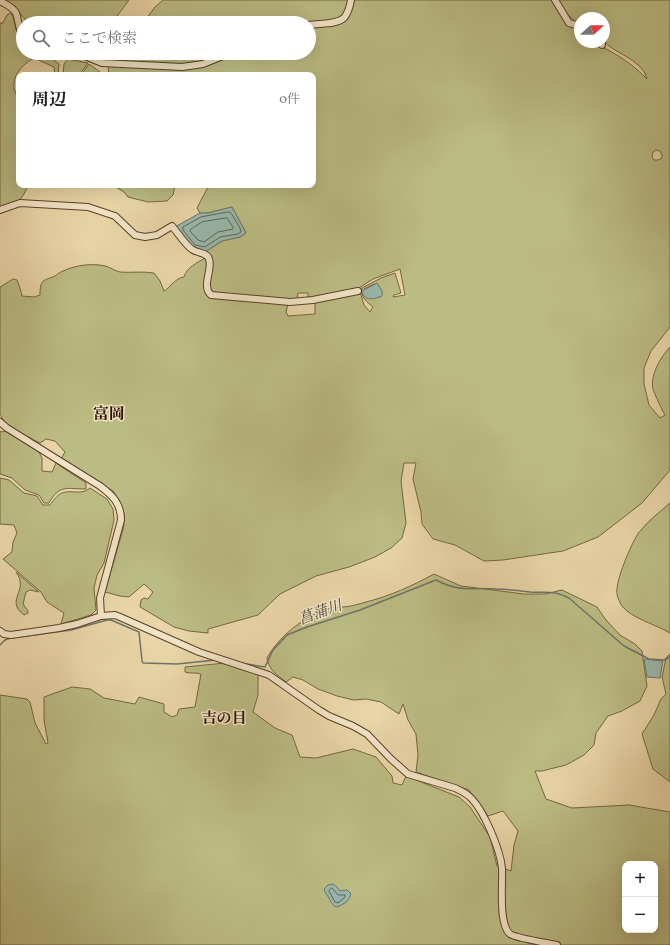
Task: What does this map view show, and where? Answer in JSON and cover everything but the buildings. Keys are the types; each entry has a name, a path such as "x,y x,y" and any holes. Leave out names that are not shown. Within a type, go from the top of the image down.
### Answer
{"street":[{"path":"316,24 333,22 343,18 347,13 352,0"},
{"path":"555,0 569,23 574,24"},
{"path":"0,1 16,13 17,16"},
{"path":"94,60 102,63 182,67 203,64 213,60"},
{"path":"0,210 20,203 88,207 115,216 135,235 145,237 157,235 172,226 191,249 207,255 209,258 210,266 207,288 211,295 290,302 313,300 358,291"},
{"path":"0,422 7,428 100,486 111,495 118,504 120,508 121,520 100,598 101,616"},
{"path":"0,631 4,634 11,635 58,628 77,624 101,616 114,615 199,652 269,675 319,710 367,734 390,760 408,774 455,788 471,798 492,835 498,852 502,867 503,918 507,930 514,936 557,945"}],"green space":[{"path":"3,0 129,0 117,16 22,16"},
{"path":"163,0 552,0 566,24 574,28 574,48 605,48 629,63 647,79 639,66 610,46 610,12 574,12 574,20 567,14 558,0 670,0 670,327 651,351 644,368 644,384 649,405 660,418 665,415 653,389 652,383 657,366 670,347 670,470 642,503 598,537 563,551 503,560 484,561 455,545 433,539 422,524 421,512 413,479 416,463 404,463 401,481 406,523 402,538 391,548 375,557 349,567 316,576 280,594 258,615 208,629 208,633 189,631 174,627 140,607 141,600 144,598 148,599 153,592 144,584 129,597 105,592 124,526 124,514 119,500 113,491 61,459 65,452 55,441 46,439 40,443 8,427 0,415 0,287 13,279 17,280 22,296 34,297 40,295 43,281 62,271 84,265 100,265 120,272 154,273 160,281 164,291 178,279 184,277 187,271 205,258 205,252 222,241 240,237 246,233 232,207 208,213 200,213 197,208 207,188 316,188 316,72 109,72 108,66 121,66 121,60 316,60 316,16 148,16","holes":["656,150 660,151 662,158 654,160 652,157 653,152","400,269 405,295 393,297 394,295 401,293 395,273 381,278 362,288 363,297 373,307 370,312 364,305 359,288 373,279","374,284 380,297 373,298 364,289","298,293 308,293 308,299 315,302 315,314 288,316 286,312 288,304 297,299"]},
{"path":"10,13 13,16 16,29 16,60 31,60 18,72 16,72 14,84 16,93 16,188 27,188 18,201 0,208 0,22 2,24 7,15"},
{"path":"38,60 53,60 59,64 58,72 55,72 54,67"},
{"path":"67,60 88,63 81,72 63,72 64,64"},
{"path":"89,64 100,72 83,72"},
{"path":"118,188 174,188 173,195 167,201 148,202 128,197"},
{"path":"0,431 5,431 38,450 42,458 42,471 52,472 56,463 86,483 86,489 68,488 60,490 49,503 44,503 39,495 25,490 12,478 0,474"},
{"path":"0,478 9,480 24,493 37,496 43,505 50,505 62,493 83,492 90,488 107,499 113,509 114,520 104,563 97,575 94,588 96,610 91,615 61,624 64,613 47,602 41,592 3,559 12,552 13,542 17,533 14,525 0,524"},
{"path":"670,503 670,633 631,614 622,606 617,596 617,591 622,568 638,534"},
{"path":"16,572 39,592 30,590 26,592 23,604 28,613 24,615 18,610 16,605 20,579"},
{"path":"434,574 461,586 524,594 545,594 562,590 597,607 606,620 620,635 635,644 642,651 647,686 640,701 622,711 608,716 596,733 594,745 584,755 566,765 542,771 535,771 546,799 572,808 629,805 670,812 670,945 0,945 0,695 27,699 30,702 35,723 46,744 48,743 44,720 44,697 72,687 90,689 104,698 135,704 139,697 164,704 164,712 172,717 177,715 179,709 195,707 201,674 185,672 185,667 225,663 251,671 258,675 258,695 253,712 275,728 292,735 300,757 316,758 353,749 376,757 392,776 393,783 402,785 406,776 459,797 470,807 490,837 497,866 511,871 514,845 518,831 503,811 488,816 469,790 416,772 418,755 416,734 408,720 403,704 399,714 381,702 366,699 354,700 337,696 318,689 303,680 293,677 286,682 274,672 268,662 267,658 272,650 286,634 303,621 321,611 332,607 351,606 384,597"},
{"path":"670,654 670,782 653,769 642,734 654,715 661,699 666,694 662,677 666,658"}],"water":[{"path":"232,207 246,233 240,237 222,241 205,252 193,248 175,227 200,213 208,213"},
{"path":"377,283 382,291 382,296 373,299 365,297 362,291"},
{"path":"644,659 663,661 660,678 647,677"},
{"path":"333,884 340,891 347,890 351,894 347,901 338,907 333,905 324,889 328,885"}],"waterway":[{"name":"菖蒲川","path":"241,663 265,667 273,650 287,635 360,610 436,580 452,587 466,589 505,589 530,592 550,592 564,595 624,646 649,659 664,660 670,657"},
{"name":"菖蒲川","path":"0,645 5,640 11,638 71,630 111,620 139,632 143,663 177,664 216,660"}],"district":[{"name":"富岡","path":"109,413"},
{"name":"吉の目","path":"224,718"}]}
